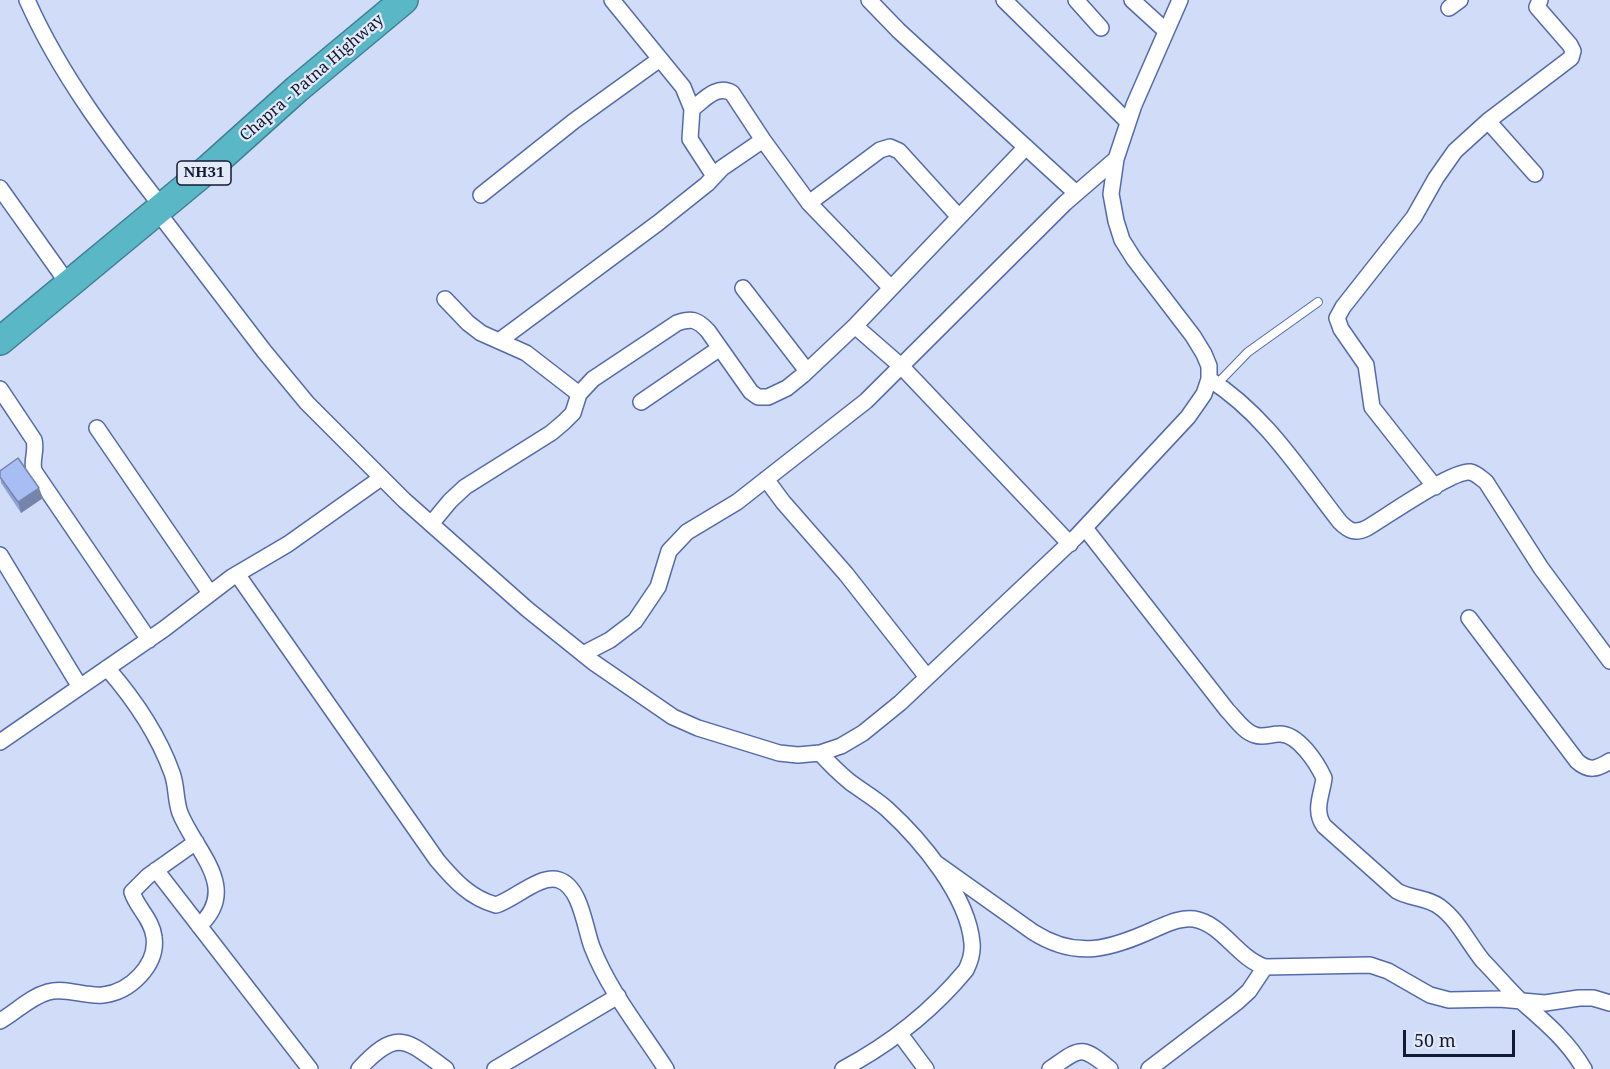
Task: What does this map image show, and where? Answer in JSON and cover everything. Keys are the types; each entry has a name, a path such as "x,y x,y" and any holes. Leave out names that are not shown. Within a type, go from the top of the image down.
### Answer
{"highway":[{"name":"Chapra - Patna Highway","path":"0,341 209,168 297,89 404,0"}],"street":[{"path":"27,0 53,52 118,151 307,403 431,524 527,609 583,654 645,699 673,717 698,728 779,753 798,755 820,753 841,746 863,733 927,677 1085,528 1188,417 1213,381"},
{"path":"612,0 683,87 692,109 690,139 714,176"},
{"path":"869,0 899,31 1076,192"},
{"path":"1004,0 1128,122"},
{"path":"1076,0 1101,28"},
{"path":"1131,0 1166,31"},
{"path":"1180,0 1134,105 1116,159 1111,194 1122,240 1193,336 1209,366 1213,381 1244,404 1263,423 1340,522 1350,530 1356,532 1367,528 1456,476 1469,472 1480,477 1486,482 1541,568 1610,661"},
{"path":"1434,487 1375,412 1371,403 1366,365 1341,329 1337,318 1414,217 1444,164 1468,138 1488,121 1573,55 1570,45 1537,7 1540,0"},
{"path":"482,195 566,127 660,59"},
{"path":"692,109 718,90 725,89 732,93 809,203 891,288"},
{"path":"1488,121 1535,174"},
{"path":"499,341 658,223 707,184 722,168 763,140"},
{"path":"809,203 880,150 890,147 899,151 959,217"},
{"path":"431,524 465,487 550,433 573,413 579,394 593,379 677,323 690,318 699,322 751,392 758,397 768,398 777,394 807,371 855,326 1026,147"},
{"path":"583,654 610,640 635,621 658,587 669,551 675,543 687,532 737,502 866,401 1076,192 1116,159"},
{"path":"0,188 69,285"},
{"path":"743,288 807,371"},
{"path":"445,299 481,333 526,353 579,394"},
{"path":"855,326 902,367 1070,543"},
{"path":"641,402 720,348"},
{"path":"0,389 34,440 36,448 32,464 34,471 149,639"},
{"path":"97,428 210,593"},
{"path":"0,742 149,639 237,574 296,539 381,477"},
{"path":"766,478 783,502 846,574 927,677"},
{"path":"1085,528 1227,710 1243,727 1255,735 1286,734 1312,757 1324,778 1318,809 1318,818 1324,826 1397,891 1404,895 1430,900 1441,907 1481,958 1520,1000 1545,1021 1579,1067"},
{"path":"0,555 80,687"},
{"path":"237,574 448,873 471,895 496,905 508,901 539,881 548,879 560,880 576,897 591,946 618,996 666,1069"},
{"path":"1469,618 1577,761 1593,769 1610,761"},
{"path":"107,668 141,713 165,755 175,780 176,800 180,814 211,870 216,893 215,905 211,915 199,926"},
{"path":"820,753 849,781 872,796 898,819 936,863 954,892 967,922 972,943 970,960 959,979 900,1034 849,1068"},
{"path":"0,1021 30,1000 50,992 105,995 126,986 139,977 146,968 155,944 148,918 134,899 132,892 136,885 196,842"},
{"path":"936,863 1033,932 1058,945 1086,950 1115,945 1166,924 1188,918 1213,926 1243,956 1254,964 1265,967 1370,965 1388,971 1439,999 1520,1000 1545,1003 1593,998 1610,1003"},
{"path":"156,870 309,1069"},
{"path":"1149,1069 1237,1002 1249,991 1265,967"},
{"path":"495,1069 618,996"},
{"path":"900,1034 926,1069"},
{"path":"358,1069 382,1048 401,1041 411,1043 446,1069"},
{"path":"1050,1069 1078,1051 1092,1054 1110,1069"}],"lane":[{"path":"1213,381 1248,352 1318,302"}],"building":[{"path":"18,458 39,488 18,502 0,477 0,471"}]}
